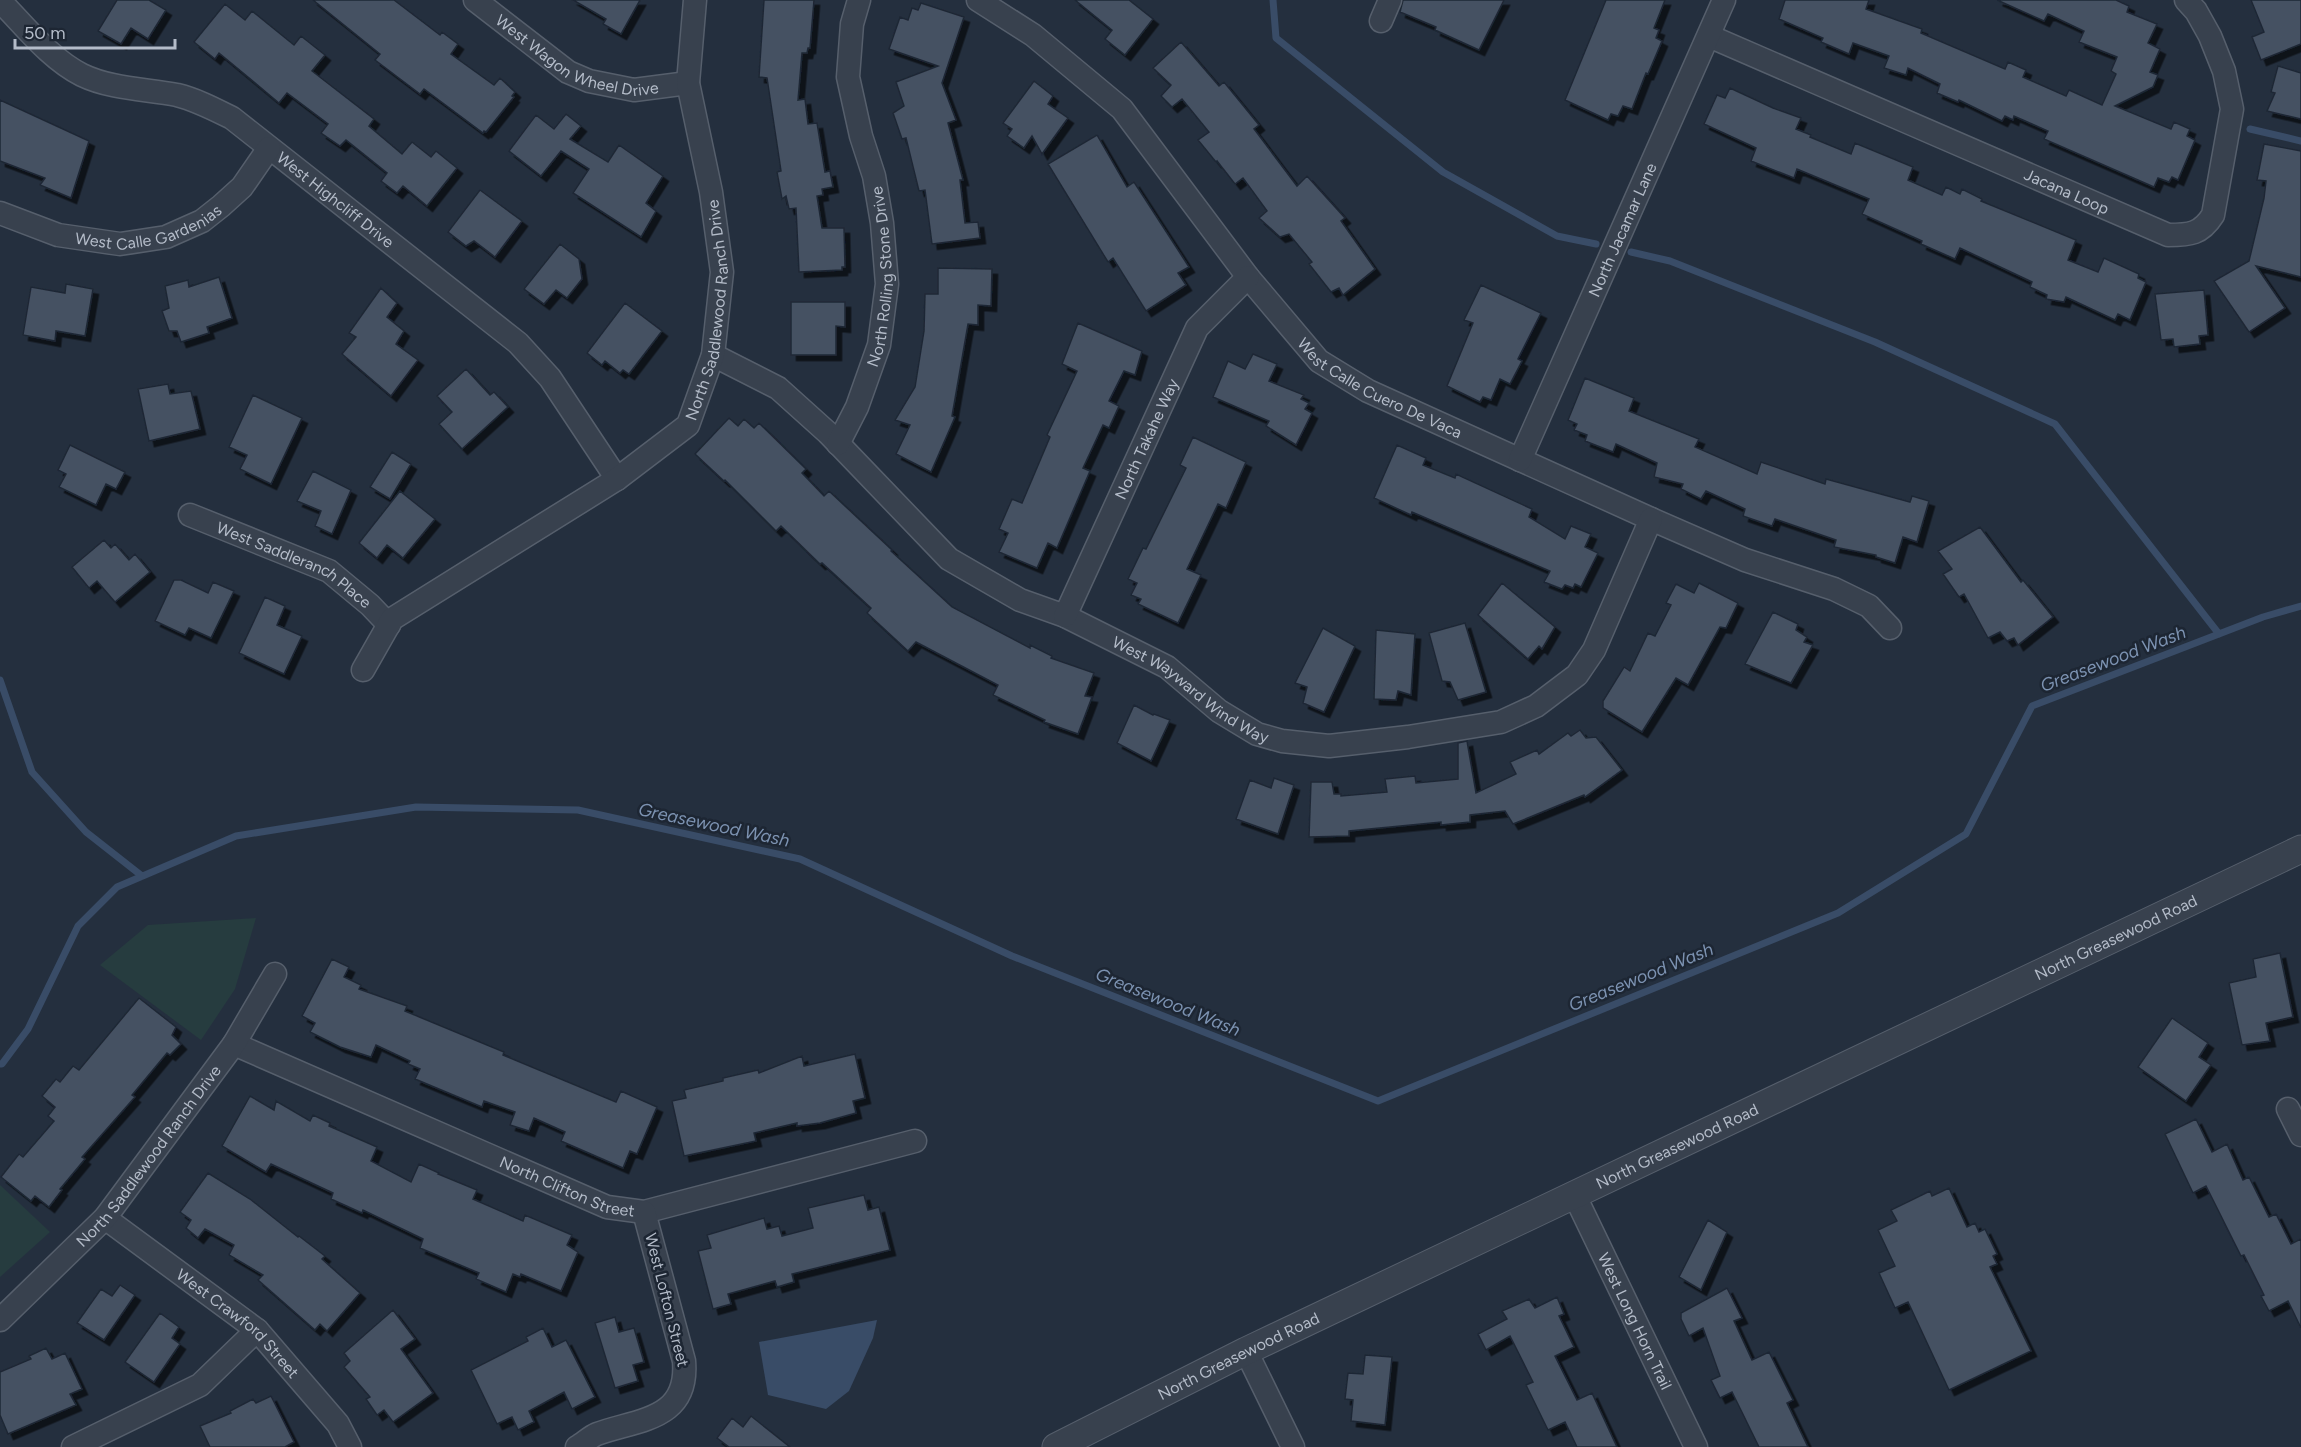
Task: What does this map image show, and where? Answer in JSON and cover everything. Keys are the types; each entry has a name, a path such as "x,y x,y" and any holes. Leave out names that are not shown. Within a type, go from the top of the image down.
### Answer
{"street":[{"name":"West Wagon Wheel Drive","path":"475,0 568,72 589,81 634,90 688,83"},
{"name":"North Saddlewood Ranch Drive","path":"363,670 392,619 617,479 688,425 713,356 722,272 711,192 688,83 695,0"},
{"name":"North Rolling Stone Drive","path":"838,444 857,407 879,345 887,284 877,195 848,77 852,24 859,0"},
{"name":"West Calle Cuero De Vaca","path":"978,0 1033,35 1122,109 1248,277 1319,361 1368,392 1651,519 1745,560 1833,589 1869,606 1890,628"},
{"path":"1381,21 1390,0"},
{"name":"North Jacamar Lane","path":"1520,460 1724,0"},
{"name":"Jacana Loop","path":"1709,36 2168,235 2200,241 2213,215 2232,109 2224,71 2210,36 2196,11 2186,0"},
{"name":"West Highcliff Drive","path":"0,1 57,59 82,75 116,86 177,96 203,103 232,118 518,343 550,378 617,479"},
{"name":"West Calle Gardenias","path":"0,213 58,236 120,244 166,237 202,221 221,206 242,187 269,148"},
{"name":"North Takahe Way","path":"1065,616 1197,328 1248,277"},
{"name":"West Wayward Wind Way","path":"713,356 778,387 838,444 949,559 1020,600 1065,616 1167,667 1219,711 1257,734 1282,741 1329,746 1489,724 1501,722 1536,706 1577,675 1594,650 1651,519"},
{"name":"West Saddleranch Place","path":"190,515 329,571 370,605 389,625"},
{"name":"North Greasewood Road","path":"1056,1447 1246,1351 2301,849"},
{"name":"North Saddlewood Ranch Drive","path":"0,1320 105,1218 234,1044 275,974"},
{"name":"North Clifton Street","path":"234,1044 607,1207 644,1212 915,1141"},
{"path":"2288,1109 2301,1136"},
{"name":"West Long Horn Trail","path":"1574,1194 1696,1447"},
{"name":"West Lofton Street","path":"577,1447 594,1435 658,1416 686,1396 684,1361 644,1212"},
{"name":"West Crawford Street","path":"105,1218 258,1330 338,1424 350,1447"},
{"path":"73,1447 200,1385 258,1330"},
{"path":"1246,1351 1293,1447"}],"green space":[{"path":"256,918 235,989 201,1040 100,965 148,925"},
{"path":"0,1185 50,1232 0,1277"}],"water":[{"path":"877,1320 873,1338 849,1391 826,1409 768,1395 759,1342"}],"building":[{"path":"117,0 149,0 166,10 148,39 131,28 121,44 98,31"},
{"path":"313,0 394,0 440,35 442,32 458,44 451,54 494,85 500,78 515,92 512,96 514,97 483,133 424,89 420,94 375,60 380,54"},
{"path":"573,0 640,0 621,34 603,24 606,19"},
{"path":"764,0 814,0 810,48 807,53 802,53 798,100 805,99 808,124 817,123 825,172 830,171 833,187 822,189 823,195 817,196 822,228 844,228 845,267 842,267 842,270 799,272 796,208 789,209 786,196 782,199 777,172 781,171 767,78 759,77"},
{"path":"1075,0 1129,0 1153,19 1125,55 1105,39 1112,30"},
{"path":"1403,0 1504,0 1479,50 1435,30 1436,27 1400,12"},
{"path":"1606,0 1665,0 1654,28 1659,30 1656,38 1662,41 1632,109 1623,106 1618,116 1611,114 1608,120 1565,100"},
{"path":"1785,0 1869,0 1866,9 1922,29 1921,33 2005,69 2008,62 2026,70 2023,77 2066,96 2069,90 2102,105 2116,74 2111,71 2117,57 2079,42 2084,31 2048,14 2044,21 1997,0 2116,0 2129,6 2127,12 2157,24 2148,43 2160,49 2150,72 2158,75 2153,87 2115,106 2171,129 2174,122 2190,129 2187,136 2195,140 2178,180 2172,177 2169,182 2158,178 2154,187 2044,139 2048,131 2014,116 2013,120 2005,116 2002,121 1959,100 1958,102 1937,93 1940,84 1908,68 1906,75 1884,68 1889,56 1853,43 1849,54 1821,42 1823,38 1779,19"},
{"path":"2251,0 2301,0 2301,44 2261,60 2252,37 2264,32"},
{"path":"921,3 964,17 942,83 956,120 948,123 963,180 960,180 965,223 978,222 980,238 932,244 925,190 919,191 906,138 902,139 893,113 904,106 896,82 938,66 889,49 900,17 908,20 912,8 918,10"},
{"path":"225,4 245,20 252,11 294,45 301,36 325,55 312,71 374,119 369,126 402,154 412,142 431,157 436,151 457,168 427,206 403,186 397,193 381,181 387,173 346,140 340,146 321,133 328,124 287,93 279,103 219,53 215,59 194,42"},
{"path":"1181,42 1219,86 1224,82 1259,125 1254,129 1297,186 1307,176 1345,218 1341,221 1375,269 1343,295 1339,288 1331,292 1309,264 1312,262 1289,234 1280,237 1259,218 1267,211 1243,178 1235,184 1198,140 1209,132 1182,99 1172,107 1161,96 1171,85 1153,68"},
{"path":"2278,66 2301,73 2301,119 2267,111 2275,93 2271,92"},
{"path":"1034,81 1053,96 1048,104 1068,118 1042,154 1032,136 1024,148 1007,136 1012,129 1003,123"},
{"path":"1730,88 1801,118 1796,129 1811,135 1810,137 1851,154 1855,143 1913,167 1908,180 1942,195 1946,187 1960,194 1962,189 1982,199 1981,201 2076,240 2068,260 2098,272 2104,258 2139,274 2138,278 2146,282 2130,320 2118,314 2115,320 2066,297 2064,302 2046,299 2047,295 2030,287 2032,282 1960,248 1955,259 1921,244 1922,241 1862,214 1869,199 1797,169 1794,178 1751,161 1756,148 1704,124 1717,95 1725,98"},
{"path":"0,100 89,141 71,198 40,185 45,178 0,161"},
{"path":"566,114 581,126 570,139 608,162 619,145 663,176 646,203 656,211 641,237 573,193 589,169 561,151 541,176 509,151 536,115 554,129"},
{"path":"1097,135 1127,187 1134,182 1189,267 1178,273 1186,285 1146,311 1113,258 1108,262 1048,164"},
{"path":"2264,144 2301,151 2301,277 2256,266 2285,308 2249,332 2214,281 2249,261 2264,198 2266,181 2257,180"},
{"path":"480,190 522,221 495,257 474,241 466,246 448,232"},
{"path":"560,244 579,259 582,279 567,298 556,290 544,304 524,289"},
{"path":"938,268 992,269 991,306 978,305 978,325 968,324 952,416 955,417 931,472 896,454 910,425 895,420 915,387 924,331 925,294 938,294"},
{"path":"219,277 232,318 207,327 209,333 181,342 177,331 169,331 162,311 169,308 165,286 188,280 189,287"},
{"path":"66,284 93,289 85,336 56,331 55,341 23,335 31,287 65,293"},
{"path":"1481,285 1541,313 1518,359 1522,361 1510,384 1500,379 1491,400 1483,397 1480,402 1447,386 1473,323 1464,320"},
{"path":"381,288 397,303 387,317 404,331 396,344 418,360 391,396 342,354 356,337 349,333"},
{"path":"2204,290 2208,335 2199,336 2200,344 2174,347 2173,339 2161,340 2155,294"},
{"path":"791,302 845,302 845,327 836,326 836,355 791,355"},
{"path":"625,303 662,331 629,374 623,370 620,373 605,361 602,365 587,353"},
{"path":"1078,323 1142,351 1135,375 1124,371 1109,401 1119,406 1109,428 1103,425 1083,468 1090,471 1057,548 1048,543 1037,568 999,552 1008,533 999,529 1012,499 1022,503 1050,437 1047,435 1077,371 1062,364"},
{"path":"1253,354 1277,364 1269,381 1304,395 1301,399 1309,403 1305,409 1312,413 1296,445 1266,426 1269,421 1213,397 1228,361 1245,369"},
{"path":"466,369 490,395 494,392 508,407 462,449 439,424 452,412 437,396"},
{"path":"1585,378 1634,398 1629,411 1699,439 1695,447 1757,474 1761,462 1825,484 1826,479 1910,502 1912,496 1929,501 1917,542 1903,537 1895,563 1876,557 1876,555 1834,547 1836,540 1775,519 1772,526 1743,516 1745,509 1706,491 1701,499 1681,489 1683,484 1654,477 1657,463 1616,444 1613,452 1585,441 1587,435 1574,430 1577,424 1568,420"},
{"path":"168,384 170,394 191,391 200,429 149,441 138,389"},
{"path":"253,395 302,418 271,484 240,469 247,455 229,447"},
{"path":"729,418 738,426 744,419 754,428 759,423 806,469 802,473 824,496 829,491 952,607 1030,648 1030,645 1052,656 1051,658 1094,673 1085,696 1092,697 1078,734 1044,722 1045,720 993,695 998,685 916,642 908,651 867,613 871,608 822,563 820,564 781,526 776,531 725,480 695,454"},
{"path":"1193,437 1246,462 1226,508 1218,504 1187,569 1201,575 1178,623 1138,604 1141,599 1131,595 1137,583 1128,579 1143,548 1146,549 1186,468 1180,465"},
{"path":"70,445 125,472 116,489 106,484 96,505 59,487 66,474 58,470"},
{"path":"1397,445 1426,458 1423,465 1455,478 1456,474 1532,509 1529,517 1565,539 1571,526 1591,534 1585,547 1598,553 1581,587 1575,584 1573,588 1565,585 1562,589 1544,582 1550,571 1374,498"},
{"path":"392,452 411,464 390,499 370,487"},
{"path":"313,471 351,490 332,534 315,526 321,511 297,501"},
{"path":"400,491 435,519 403,558 387,545 377,558 359,543"},
{"path":"1980,527 2021,582 2023,580 2053,617 2018,645 2014,638 2007,641 2000,632 1988,638 1964,594 1959,597 1943,574 1952,569 1938,551"},
{"path":"104,540 111,548 115,544 129,560 135,554 150,572 115,602 97,581 89,588 72,567"},
{"path":"174,580 181,580 208,593 213,582 234,591 211,638 189,628 185,635 155,621"},
{"path":"1502,583 1555,627 1542,649 1539,646 1528,659 1478,615"},
{"path":"1699,583 1738,603 1726,628 1720,627 1688,685 1676,678 1642,732 1603,708 1603,701 1624,667 1630,671 1648,633 1655,636 1671,605 1666,603 1676,584 1694,593"},
{"path":"265,597 285,606 277,625 302,636 284,674 239,653"},
{"path":"1773,612 1798,624 1796,630 1807,637 1804,642 1813,645 1791,683 1745,664"},
{"path":"1465,623 1486,692 1458,700 1450,682 1442,681 1429,633"},
{"path":"1323,628 1355,646 1324,712 1303,703 1307,687 1295,683"},
{"path":"1376,630 1415,634 1411,695 1398,691 1396,700 1374,699"},
{"path":"1134,705 1153,715 1170,720 1151,761 1117,743"},
{"path":"1580,730 1586,738 1596,737 1622,770 1585,797 1584,795 1513,824 1505,811 1470,815 1470,822 1441,825 1441,822 1349,831 1349,836 1309,837 1311,782 1332,782 1334,794 1341,794 1341,796 1387,792 1385,779 1415,776 1416,783 1458,779 1458,743 1467,741 1476,793 1516,774 1510,762 1537,750 1539,754 1568,733 1571,736"},
{"path":"1274,778 1294,785 1278,834 1236,819 1250,780 1271,788"},
{"path":"2280,953 2293,1017 2266,1023 2270,1041 2242,1045 2229,983 2256,977 2253,959"},
{"path":"332,959 349,967 344,977 361,985 359,989 407,1006 405,1011 616,1102 621,1091 657,1107 637,1154 630,1151 623,1168 561,1141 565,1132 534,1118 529,1131 510,1125 515,1112 484,1101 482,1107 415,1079 420,1069 408,1064 410,1061 376,1045 371,1057 340,1047 310,1032 315,1023 302,1016"},
{"path":"139,998 176,1027 172,1035 181,1044 170,1055 167,1053 132,1095 135,1097 82,1157 85,1159 60,1189 62,1190 49,1207 35,1196 31,1201 1,1177 19,1154 23,1157 54,1121 48,1116 55,1107 42,1096 56,1079 60,1082 73,1066 79,1070"},
{"path":"2172,1018 2208,1043 2199,1057 2211,1065 2186,1101 2138,1067"},
{"path":"855,1054 865,1098 853,1101 856,1113 820,1123 797,1126 797,1123 754,1133 756,1141 684,1156 672,1101 686,1098 684,1090 758,1070 759,1073 802,1056 804,1066"},
{"path":"250,1096 274,1110 276,1101 310,1121 313,1115 330,1123 329,1126 377,1147 371,1161 411,1182 419,1164 477,1190 473,1199 523,1221 525,1215 572,1235 567,1245 578,1252 561,1291 521,1274 520,1277 513,1274 506,1292 476,1279 479,1273 420,1248 423,1239 363,1210 362,1213 331,1199 333,1193 271,1164 266,1172 222,1146"},
{"path":"2196,1119 2212,1152 2227,1144 2243,1180 2249,1177 2269,1217 2276,1214 2291,1244 2301,1239 2301,1328 2288,1301 2269,1311 2261,1296 2264,1295 2244,1255 2241,1256 2206,1186 2193,1193 2165,1134"},
{"path":"208,1173 250,1199 325,1256 322,1259 360,1293 327,1331 320,1324 315,1330 258,1280 263,1275 229,1255 234,1245 205,1229 198,1238 186,1228 191,1220 180,1212"},
{"path":"1949,1188 1967,1227 1975,1223 1979,1232 1985,1229 1997,1254 1993,1256 1997,1264 1990,1267 2031,1351 1949,1390 1908,1302 1895,1308 1879,1273 1895,1266 1878,1230 1897,1221 1891,1210 1930,1191 1932,1196"},
{"path":"864,1195 868,1210 879,1207 890,1250 792,1274 794,1282 777,1287 775,1281 728,1294 731,1304 713,1309 698,1251 711,1248 707,1235 764,1218 767,1229 779,1226 782,1236 813,1228 808,1208"},
{"path":"1708,1220 1727,1232 1701,1290 1679,1277"},
{"path":"120,1285 135,1295 104,1340 77,1323 101,1289 112,1296"},
{"path":"1727,1288 1742,1318 1734,1321 1752,1360 1769,1352 1793,1400 1787,1403 1808,1447 1759,1447 1732,1392 1720,1398 1711,1380 1720,1376 1703,1328 1689,1336 1681,1319 1681,1313"},
{"path":"1557,1297 1564,1314 1559,1316 1574,1347 1555,1356 1577,1400 1592,1393 1617,1447 1577,1447 1565,1422 1548,1430 1526,1385 1533,1382 1510,1336 1486,1350 1478,1334 1507,1319 1502,1311 1529,1299 1535,1308"},
{"path":"393,1310 415,1339 401,1349 433,1393 393,1422 384,1410 377,1415 366,1399 370,1397 344,1367 350,1361 344,1353"},
{"path":"160,1313 179,1327 172,1338 180,1344 154,1382 125,1362"},
{"path":"615,1317 619,1332 634,1328 644,1362 633,1365 638,1381 615,1388 595,1323"},
{"path":"543,1328 552,1347 566,1340 595,1397 572,1409 564,1392 529,1411 534,1422 518,1430 512,1417 497,1424 471,1370 528,1341 526,1337"},
{"path":"46,1348 52,1359 65,1353 82,1389 70,1394 76,1405 8,1434 0,1415 0,1372 31,1359 29,1356"},
{"path":"1365,1355 1392,1357 1385,1425 1351,1421 1353,1400 1345,1399 1348,1373 1363,1374"},
{"path":"271,1396 294,1442 285,1447 210,1447 200,1426 231,1413 230,1411 253,1399 256,1403"},
{"path":"751,1416 790,1447 729,1447 717,1438 732,1418 743,1427"}],"waterway":[{"path":"1273,0 1276,38 1443,172 1557,236 1596,244"},
{"path":"2250,129 2301,141"},
{"path":"1631,252 1670,261 1875,342 2055,424 2219,634"},
{"name":"Greasewood Wash","path":"0,1064 28,1029 78,926 117,887 236,836 416,807 578,810 800,859 1012,956 1378,1101 1838,913 1966,834 2032,706 2263,617 2301,606"},
{"path":"0,680 32,772 86,832 142,876"}]}
